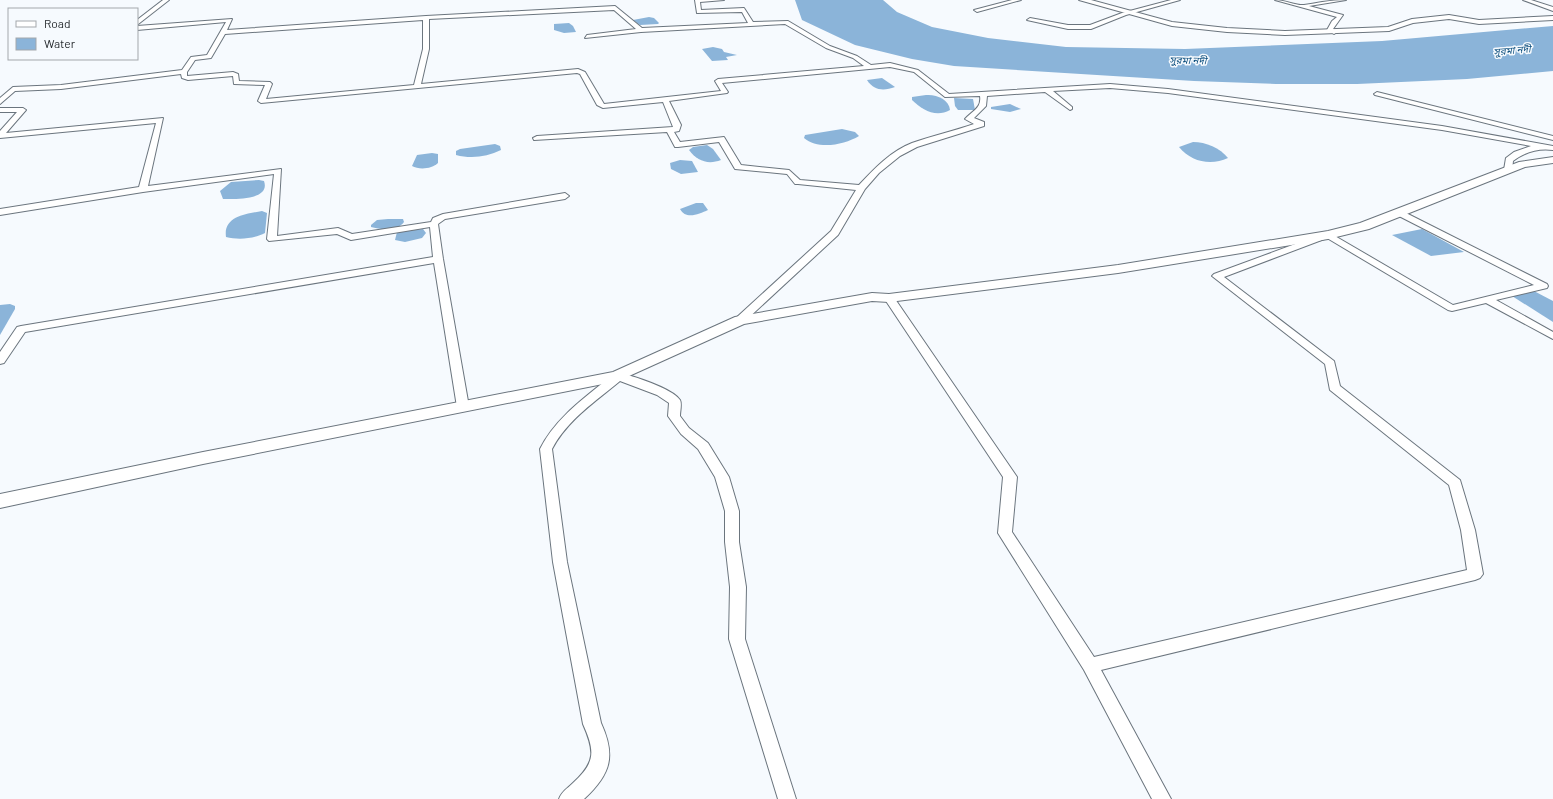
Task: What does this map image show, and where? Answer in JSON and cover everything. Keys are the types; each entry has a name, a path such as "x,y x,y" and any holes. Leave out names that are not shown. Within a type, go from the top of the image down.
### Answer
{"street":[{"path":"138,22 166,0"},
{"path":"721,0 697,1 699,12 744,10 751,24"},
{"path":"977,10 1018,0"},
{"path":"1083,0 1172,24 1227,30 1284,33 1389,29 1412,21 1449,17 1479,22 1553,18"},
{"path":"1030,20 1074,27 1091,27 1128,13 1177,0"},
{"path":"1278,0 1341,16 1334,22 1330,30 1334,32"},
{"path":"1302,6 1343,0"},
{"path":"1526,0 1553,9"},
{"path":"223,32 426,18 614,8 641,30"},
{"path":"417,87 426,49 426,18"},
{"path":"138,28 230,20 209,57 192,58 184,72 184,78 233,74 236,75 236,83 268,83 269,84 261,101 578,71 584,73 599,104 603,106 725,92 718,81 890,65 916,71 947,96 1110,86 1168,91 1442,128 1553,148"},
{"path":"587,37 641,30 786,22 828,47 855,57 870,67"},
{"path":"0,102 13,89 61,87 184,72"},
{"path":"1047,90 1070,108"},
{"path":"740,320 835,233 861,188 876,172 897,154 914,145 981,124 969,119 981,110 984,105 985,100 983,94"},
{"path":"1377,94 1553,138"},
{"path":"537,138 676,129 677,125 665,100"},
{"path":"0,110 23,110 0,135"},
{"path":"0,135 160,120 142,189"},
{"path":"669,130 678,145 721,139 738,167 789,172 798,182 833,184 861,188"},
{"path":"1508,170 1509,160 1517,154 1553,142"},
{"path":"0,501 202,458 618,376 740,320 872,297 889,298 1205,256 1328,235 1364,226 1400,213 1523,164 1553,160"},
{"path":"0,212 142,189 278,171 272,239 338,231 351,237 434,224"},
{"path":"462,407 438,259 434,224 436,220 443,217 565,196"},
{"path":"1328,235 1452,308 1543,286 1400,213"},
{"path":"1090,665 1475,574 1468,530 1455,483 1334,387 1330,363 1217,276 1328,235"},
{"path":"0,361 20,329 438,259"},
{"path":"889,298 1010,477 1005,533 1090,665 1162,799"},
{"path":"1488,300 1553,336"},
{"path":"568,799 588,780 601,761 600,740 592,724 560,562 546,449 550,439 563,424 618,376"},
{"path":"618,376 661,392 676,402 674,416 685,431 703,446 722,477 732,511 732,542 738,587 737,639 787,799"}],"water":[{"name":"সুরমা নদী","path":"795,0 883,0 897,12 932,27 988,38 1066,47 1185,49 1382,41 1553,26 1553,71 1467,79 1357,84 1276,84 1194,81 954,66 912,59 855,45 802,20"},
{"path":"649,17 654,18 659,23 640,25 633,20"},
{"path":"569,23 573,26 576,32 564,33 554,30 554,24"},
{"path":"713,47 722,49 724,52 737,55 726,57 728,60 712,61 702,49"},
{"path":"882,78 895,87 887,89 876,88 867,80"},
{"path":"926,95 938,96 945,100 950,110 940,113 930,112 920,107 912,100 912,97"},
{"path":"954,98 973,99 975,110 958,110 955,106"},
{"path":"1010,104 1021,109 1010,112 991,109 991,107"},
{"path":"842,129 855,132 859,136 846,142 831,145 816,144 804,138 805,135"},
{"path":"1193,142 1212,146 1225,154 1228,158 1215,162 1202,161 1189,156 1179,147"},
{"path":"495,144 500,146 501,150 479,157 456,155 456,151 460,149"},
{"path":"707,145 713,149 721,160 712,162 703,161 692,154 689,150 693,147"},
{"path":"432,153 438,154 438,163 432,167 418,168 412,166 417,155"},
{"path":"680,160 692,161 698,172 681,174 671,169 670,163"},
{"path":"264,181 265,188 257,195 242,199 223,199 220,191 231,182"},
{"path":"696,203 703,203 708,210 689,215 680,209"},
{"path":"262,211 267,213 265,233 256,237 226,237 228,224 232,220 243,215"},
{"path":"403,219 404,222 398,227 394,228 380,229 371,227 371,225 377,220"},
{"path":"423,229 426,233 422,238 405,242 395,240 397,232"},
{"path":"1422,229 1464,252 1431,256 1392,235"},
{"path":"1532,290 1553,301 1553,322 1512,296"},
{"path":"10,304 15,306 15,309 0,335 0,305"}]}
